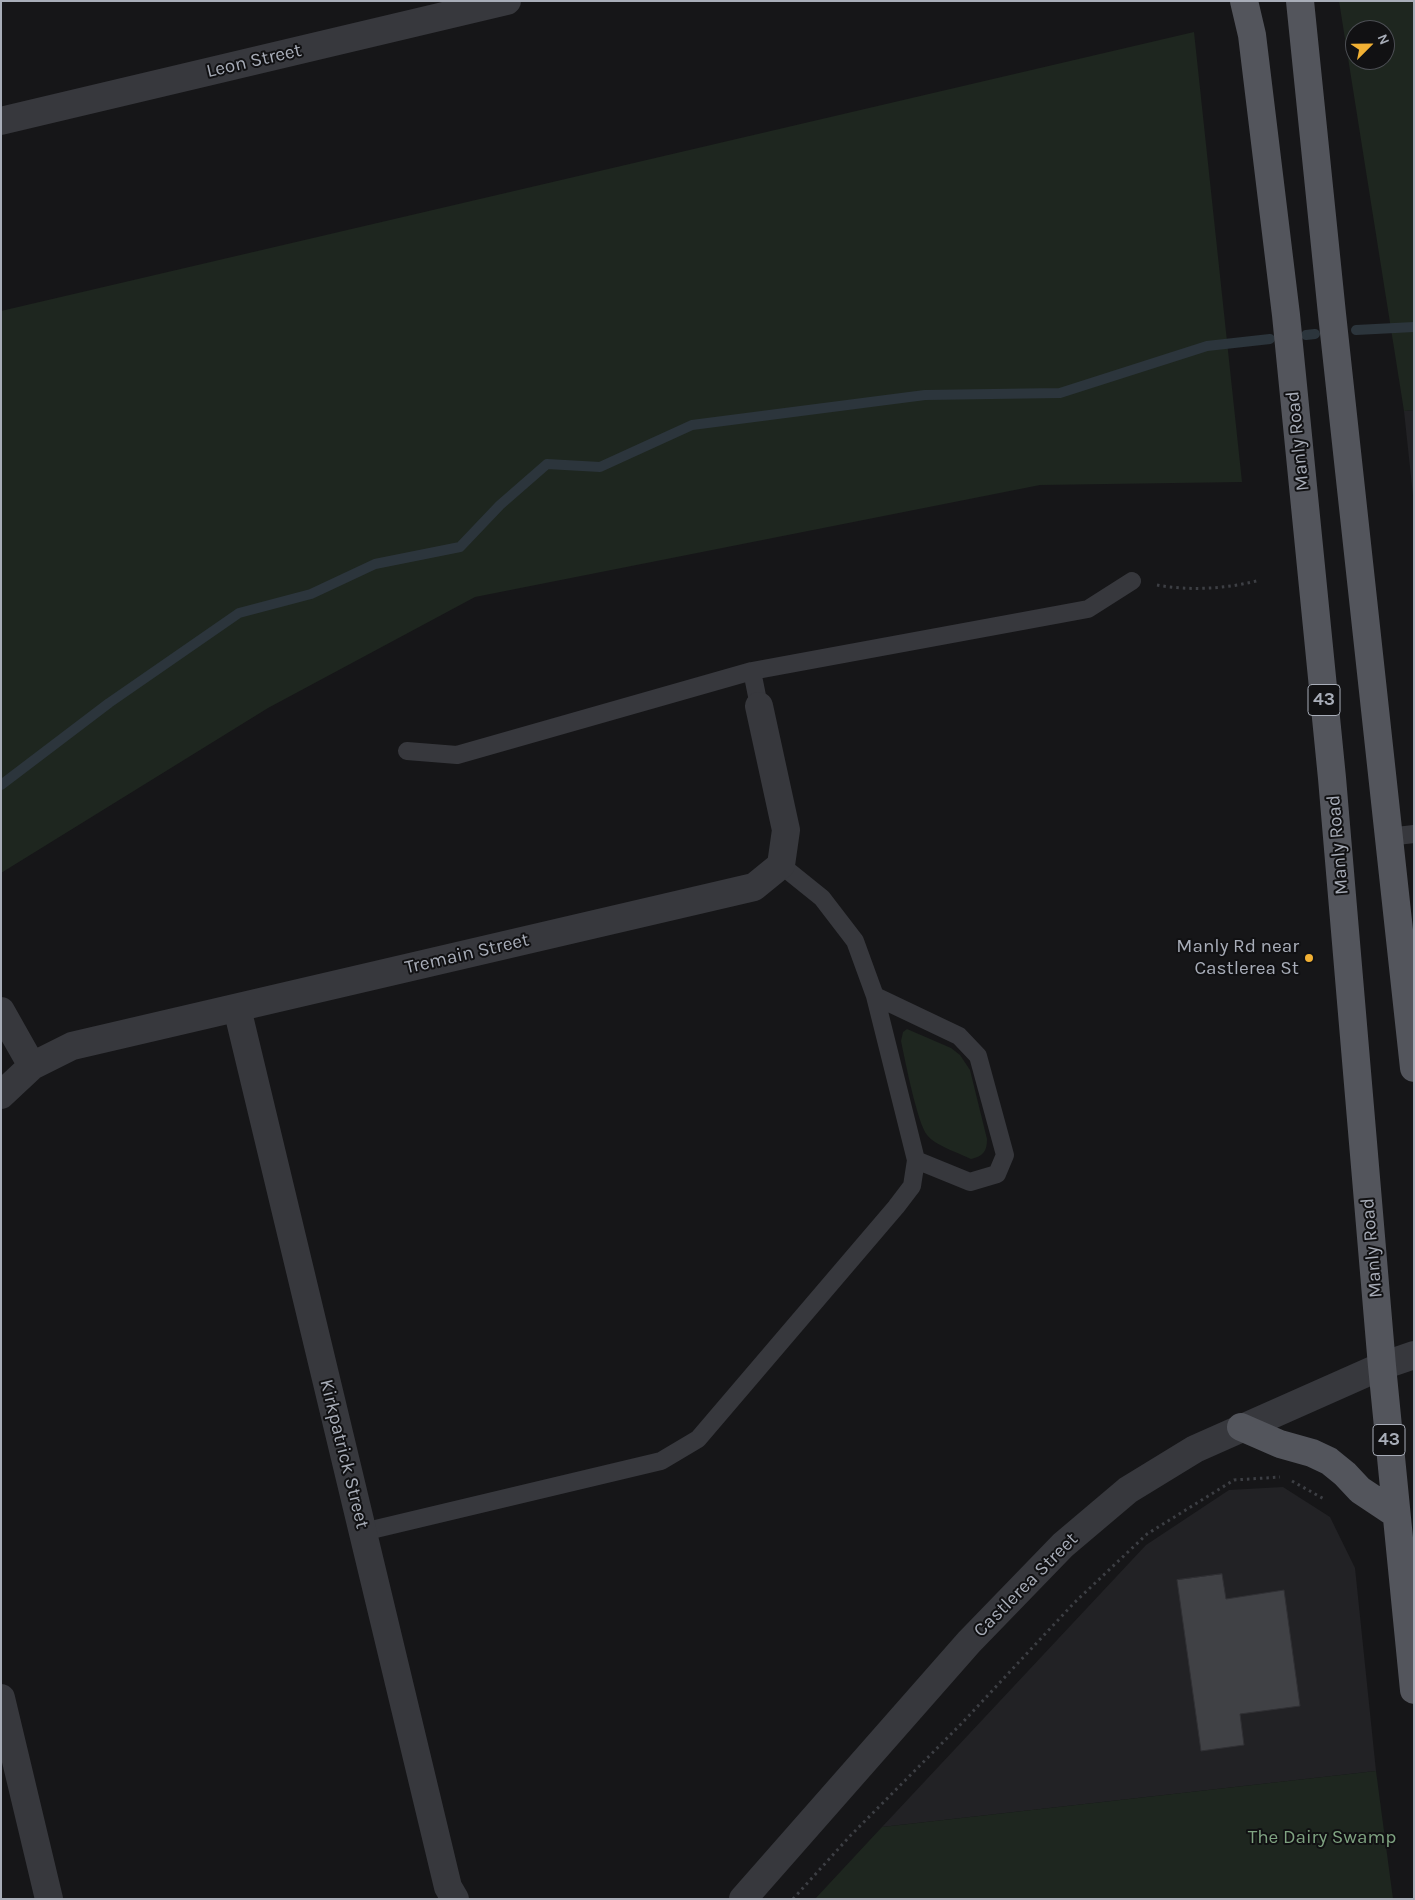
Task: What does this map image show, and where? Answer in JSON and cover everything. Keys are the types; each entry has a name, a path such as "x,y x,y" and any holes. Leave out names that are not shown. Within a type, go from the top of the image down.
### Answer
{"main road":[{"name":"Manly Road","path":"1244,1 1252,35 1286,315 1333,788 1382,1366 1414,1690"},
{"path":"1300,1 1333,324 1401,835 1414,1068"},
{"path":"1241,1428 1280,1444 1312,1453 1328,1461 1345,1474 1360,1490 1396,1514"}],"street":[{"name":"Leon Street","path":"1,121 507,1"},
{"path":"759,706 786,830 781,865"},
{"name":"Tremain Street","path":"1,1095 32,1066 72,1046 754,887 781,865"},
{"name":"Kirkpatrick Street","path":"237,1008 448,1886 455,1899"},
{"path":"1,1011 32,1066"},
{"name":"Castlerea Street","path":"743,1899 969,1642 1063,1544 1128,1490 1195,1449 1382,1366 1414,1356"},
{"path":"1,1698 49,1899"}],"lane":[{"path":"407,751 457,755 752,671 1088,609 1132,581"},
{"path":"752,671 759,706"},
{"path":"363,1532 661,1461 698,1439 912,1186 916,1160 875,996 856,941 822,898 781,865"},
{"path":"875,996 959,1036 978,1056 1005,1156 997,1174 970,1182 916,1160"}],"path":[{"path":"1132,581 1177,589 1237,586 1260,580"},
{"path":"793,1899 850,1836 963,1722 1074,1603 1147,1534 1234,1480 1284,1476 1330,1502"}],"shaded area":[{"path":"1414,410 1414,505 1404,411"},
{"path":"1283,1487 1330,1517 1355,1568 1376,1771 882,1827 1146,1545 1229,1490"}],"green space":[{"path":"1339,1 1414,1 1414,410 1404,411 1350,70 1395,70 1395,20 1345,20 1345,39"},
{"path":"1194,32 1242,482 1040,485 475,597 268,708 1,873 1,311"},
{"path":"907,1029 951,1048 960,1055 970,1070 987,1139 984,1153 979,1156 971,1159 941,1146 927,1135 923,1128 915,1105 901,1041 903,1032"},
{"name":"The Dairy Swamp","path":"1376,1771 1393,1899 815,1899 882,1827"}],"building":[{"path":"1222,1574 1226,1599 1284,1590 1300,1706 1240,1714 1244,1745 1201,1751 1177,1580"}],"waterway":[{"path":"1356,330 1414,327"},
{"path":"1306,335 1315,334"},
{"path":"1,785 109,703 239,613 311,594 375,564 460,547 500,505 547,464 600,467 692,425 925,395 1060,393 1207,346 1270,339"}],"place":[{"name":"Manly Rd near Castlerea St","path":"1309,958"}]}
